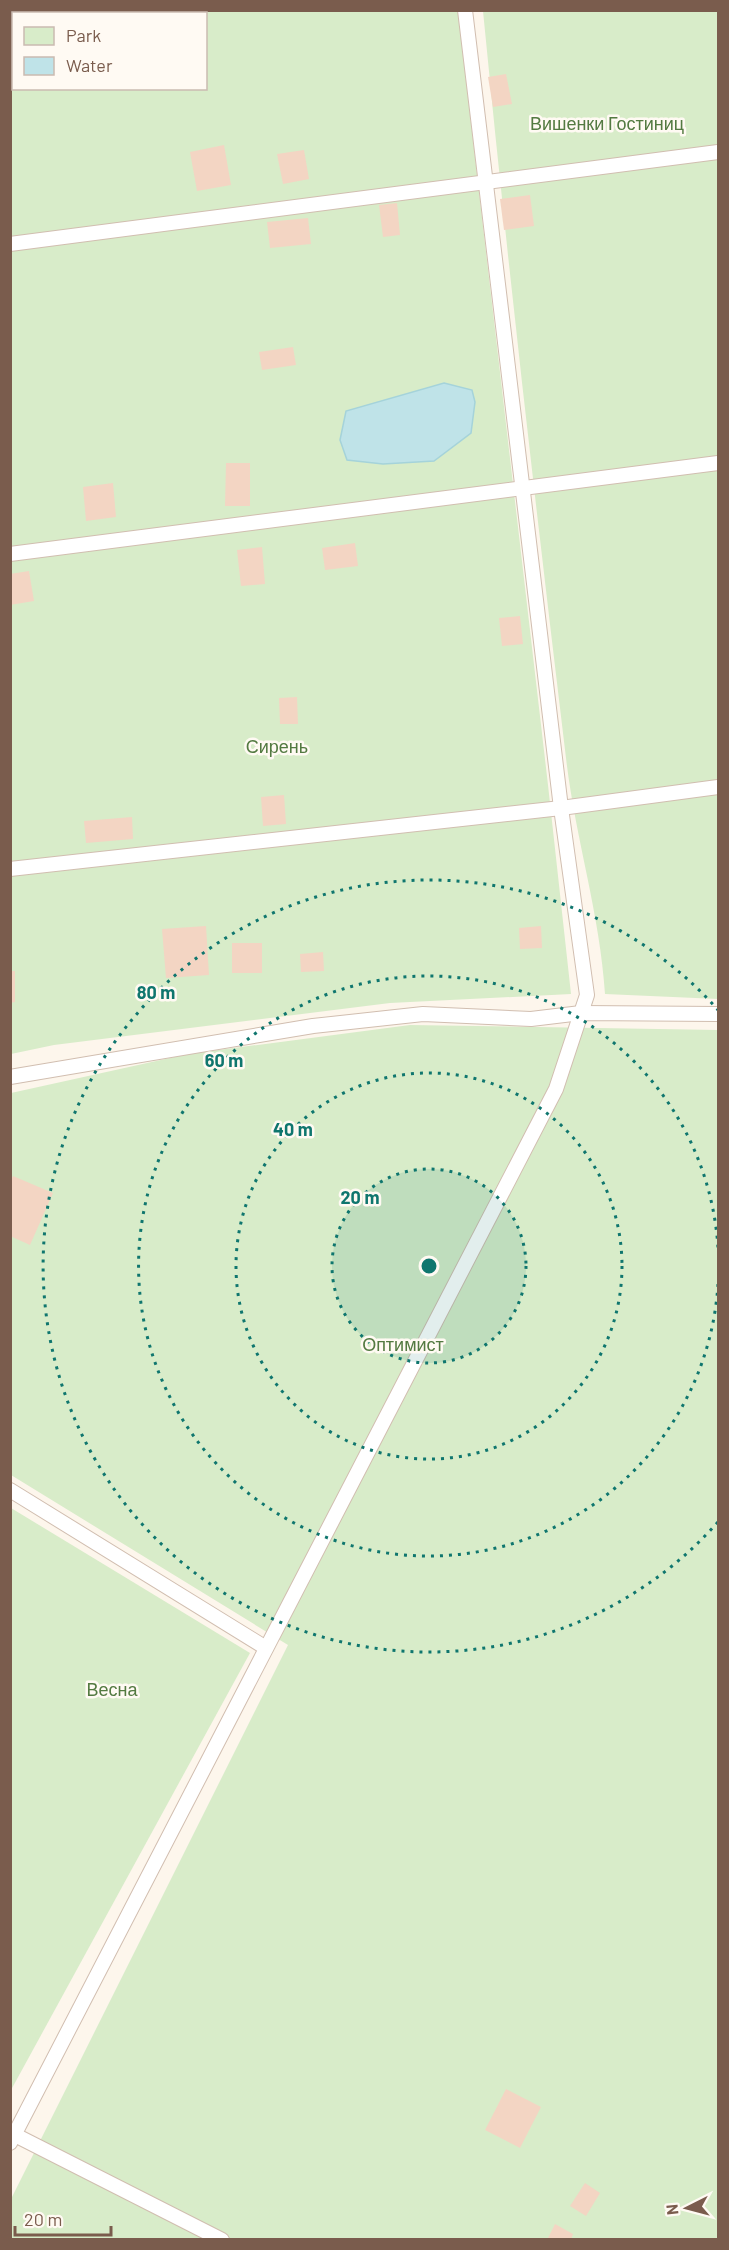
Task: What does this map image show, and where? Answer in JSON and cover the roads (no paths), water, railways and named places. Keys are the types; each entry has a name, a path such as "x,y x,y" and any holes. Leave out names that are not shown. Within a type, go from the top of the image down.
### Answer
{"lane":[{"path":"222,2240 13,2139 556,1089 587,994 561,808 465,10"},
{"path":"10,244 718,152"},
{"path":"10,554 718,463"},
{"path":"10,869 561,808 718,787"},
{"path":"10,1077 313,1026 423,1014 531,1019 581,1013 718,1014"},
{"path":"10,1490 266,1648"}],"water":[{"path":"444,383 472,390 475,402 471,433 434,461 383,464 347,460 340,440 346,411"}],"park label":[{"name":"Вишенки Гостиниц","path":"607,124"},
{"name":"Сирень","path":"277,747"},
{"name":"Оптимист","path":"403,1345"},
{"name":"Весна","path":"112,1690"}]}
